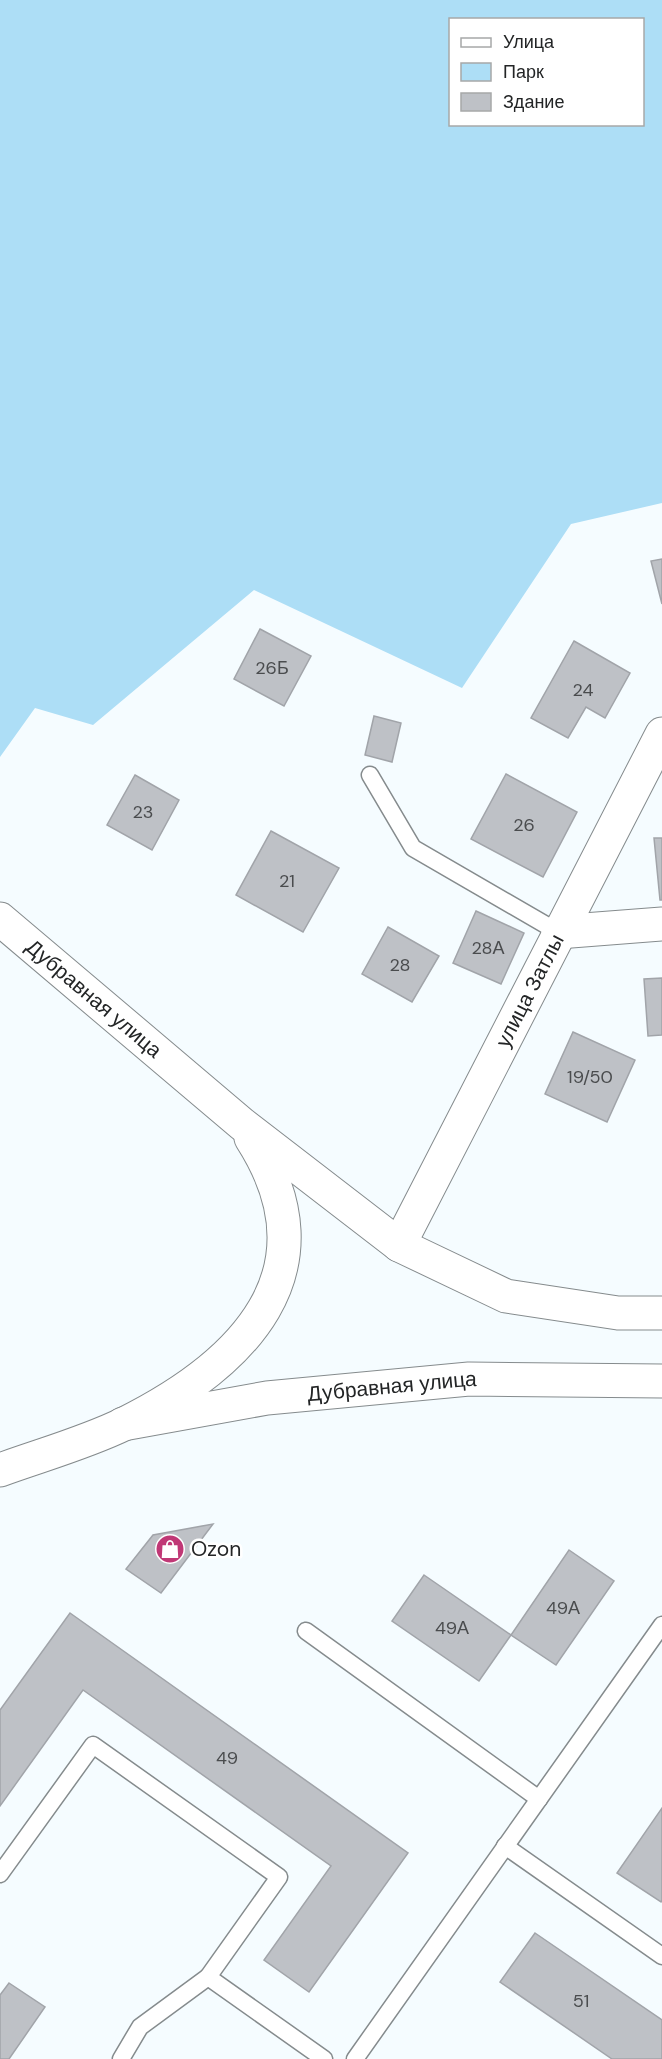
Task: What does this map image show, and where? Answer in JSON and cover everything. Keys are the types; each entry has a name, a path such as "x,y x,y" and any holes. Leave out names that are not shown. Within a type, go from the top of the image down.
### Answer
{"street":[{"name":"улица Затлы","path":"399,1245 558,932 662,734"},
{"name":"Дубравная улица","path":"0,919 242,1124 399,1245 506,1296 618,1313 662,1313"},
{"path":"558,932 662,924"},
{"name":"Дубравная улица","path":"0,1470 123,1424 191,1384 226,1359 251,1331 268,1303 280,1269 284,1234 281,1199 268,1165 242,1124"},
{"name":"Дубравная улица","path":"123,1424 267,1398 469,1379 662,1381"}],"lane":[{"path":"370,775 413,848 558,932"},
{"path":"355,2059 662,1625"},
{"path":"306,1631 539,1799"},
{"path":"0,1874 93,1745 279,1877 208,1977 140,2027 121,2059"},
{"path":"506,1846 662,1956"},
{"path":"208,1977 324,2059"}],"green space":[{"path":"0,0 662,0 662,503 571,524 462,688 254,590 93,725 35,708 0,757"}],"building":[{"path":"662,559 662,604 651,561"},
{"path":"260,629 311,656 284,706 234,679"},
{"path":"574,641 630,673 605,718 586,707 568,738 531,718"},
{"path":"374,716 401,723 392,762 365,755"},
{"path":"506,774 577,812 543,877 471,839"},
{"path":"135,775 179,800 152,850 107,825"},
{"path":"271,831 339,868 303,932 236,895"},
{"path":"654,838 662,838 662,900 660,900"},
{"path":"476,911 524,933 501,984 453,963"},
{"path":"388,927 439,956 412,1002 362,974"},
{"path":"662,978 662,1035 648,1036 644,979"},
{"path":"573,1032 635,1060 607,1122 545,1094"},
{"path":"213,1524 161,1593 126,1569 153,1535"},
{"path":"569,1550 614,1581 556,1665 511,1635"},
{"path":"424,1575 511,1635 479,1681 392,1621"},
{"path":"70,1613 408,1853 309,1992 264,1960 331,1866 83,1690 0,1806 0,1710"},
{"path":"662,1808 662,1900 661,1902 617,1873"},
{"path":"535,1933 662,2020 662,2059 612,2059 500,1982"},
{"path":"9,1983 45,2007 9,2059 0,2059 0,1995"}],"place":[{"name":"Ozon","path":"170,1549"}]}
